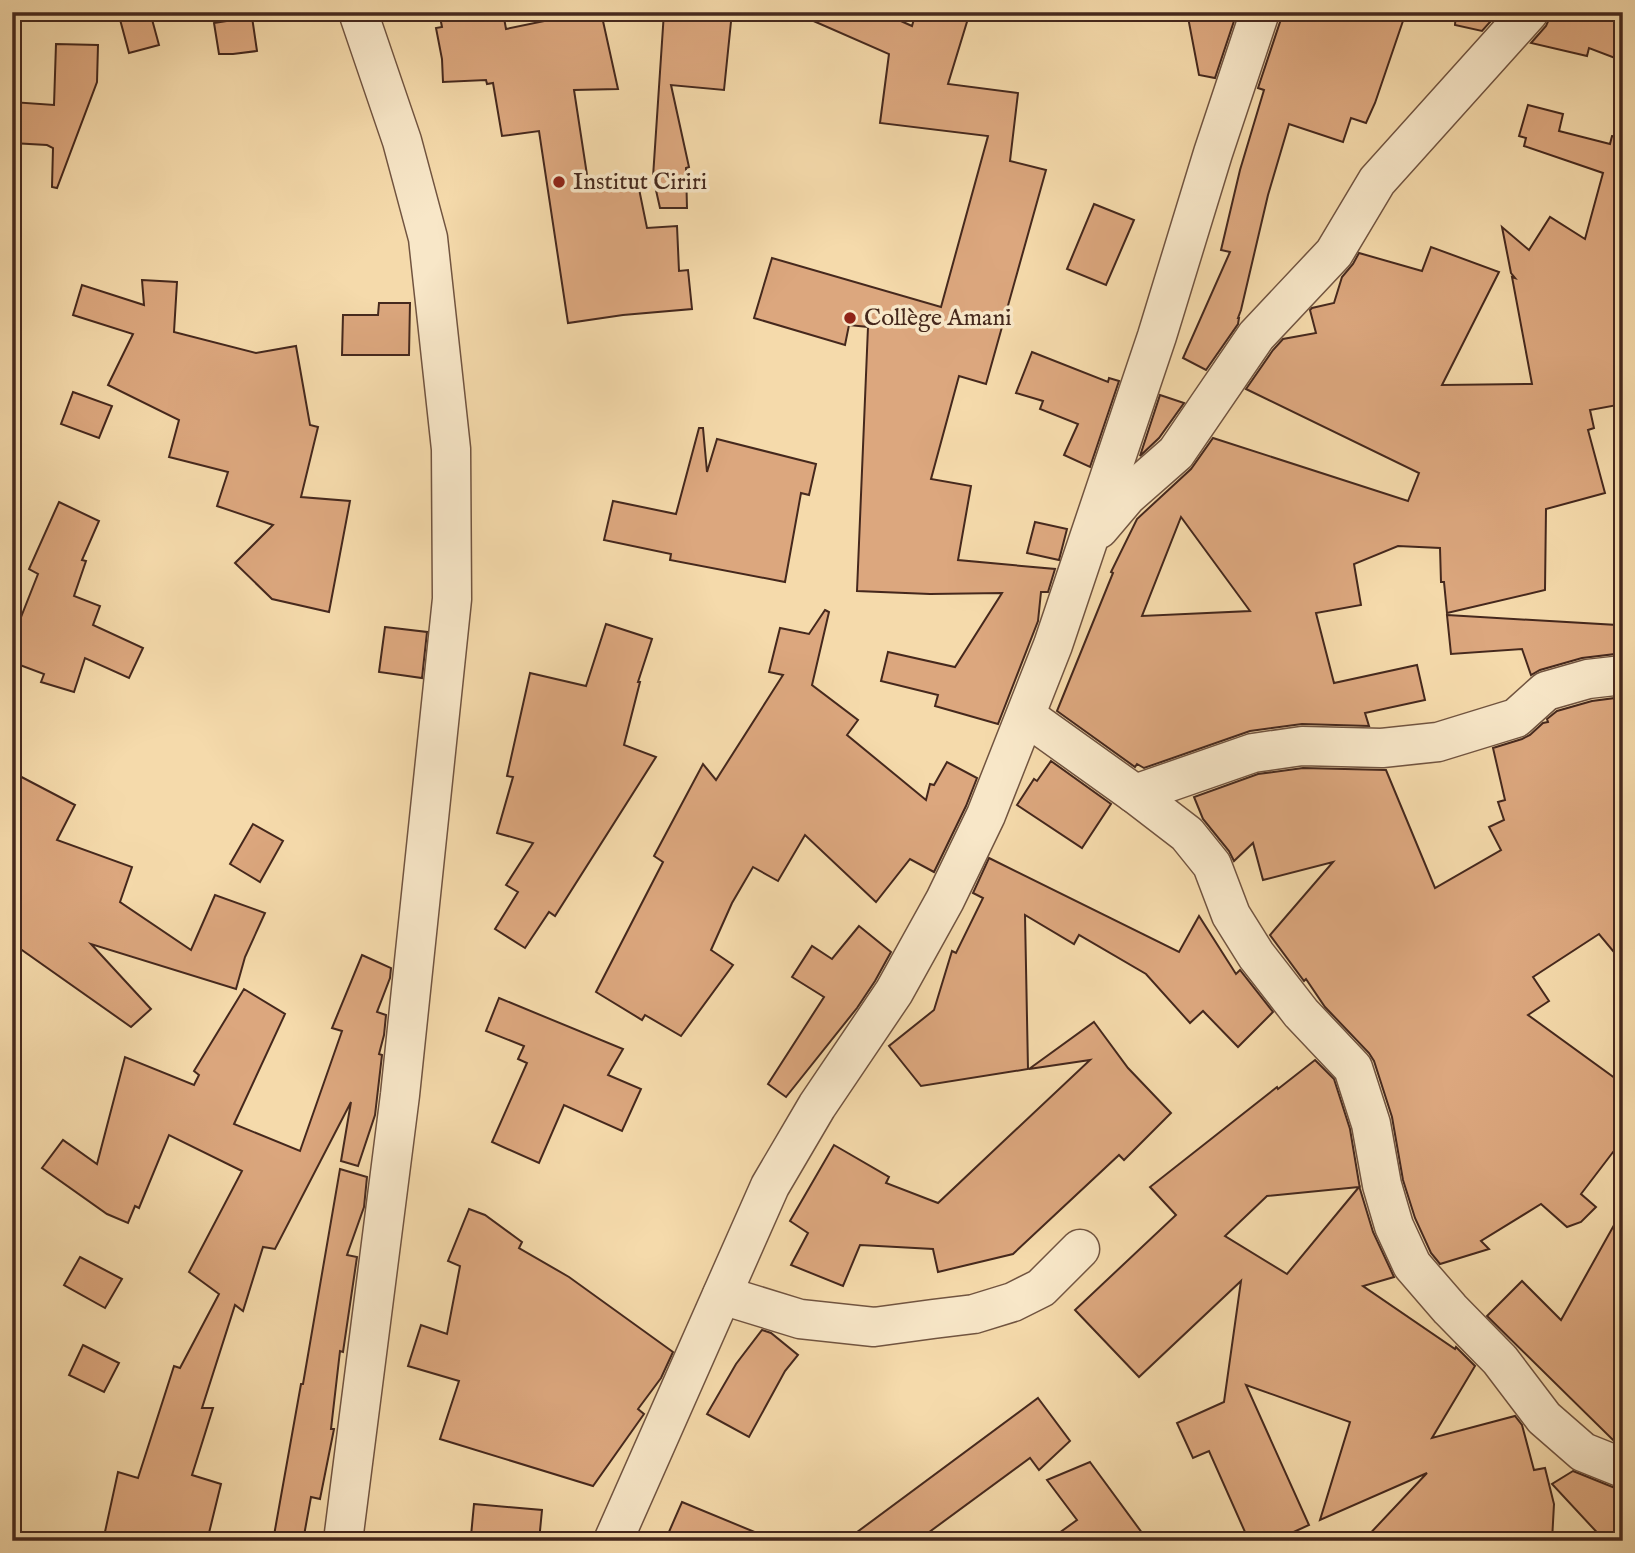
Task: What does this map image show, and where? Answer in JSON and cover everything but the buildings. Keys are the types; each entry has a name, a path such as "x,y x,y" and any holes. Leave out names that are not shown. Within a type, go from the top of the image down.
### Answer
{"street":[{"path":"344,1541 401,1082 452,599 451,449 428,238 402,141 358,12"},
{"path":"613,1541 771,1186 817,1106 894,992 945,900 986,816 1053,645 1157,337 1213,153 1260,12"},
{"path":"1086,544 1127,496 1176,453 1256,336 1334,253 1377,181 1529,12"},
{"path":"1135,794 1253,753 1302,746 1382,748 1438,742 1516,718 1546,691 1588,679 1623,675"},
{"path":"1026,716 1187,834 1212,865 1231,915 1256,955 1301,1013 1353,1068 1371,1124 1382,1185 1394,1226 1412,1265 1500,1360 1544,1418 1583,1452 1623,1468"},
{"path":"722,1294 800,1319 874,1327 933,1320 974,1314 1013,1302 1041,1288 1080,1249"}],"place":[{"name":"Institut Ciriri","path":"559,182"},
{"name":"Collège Amani","path":"850,318"}]}
